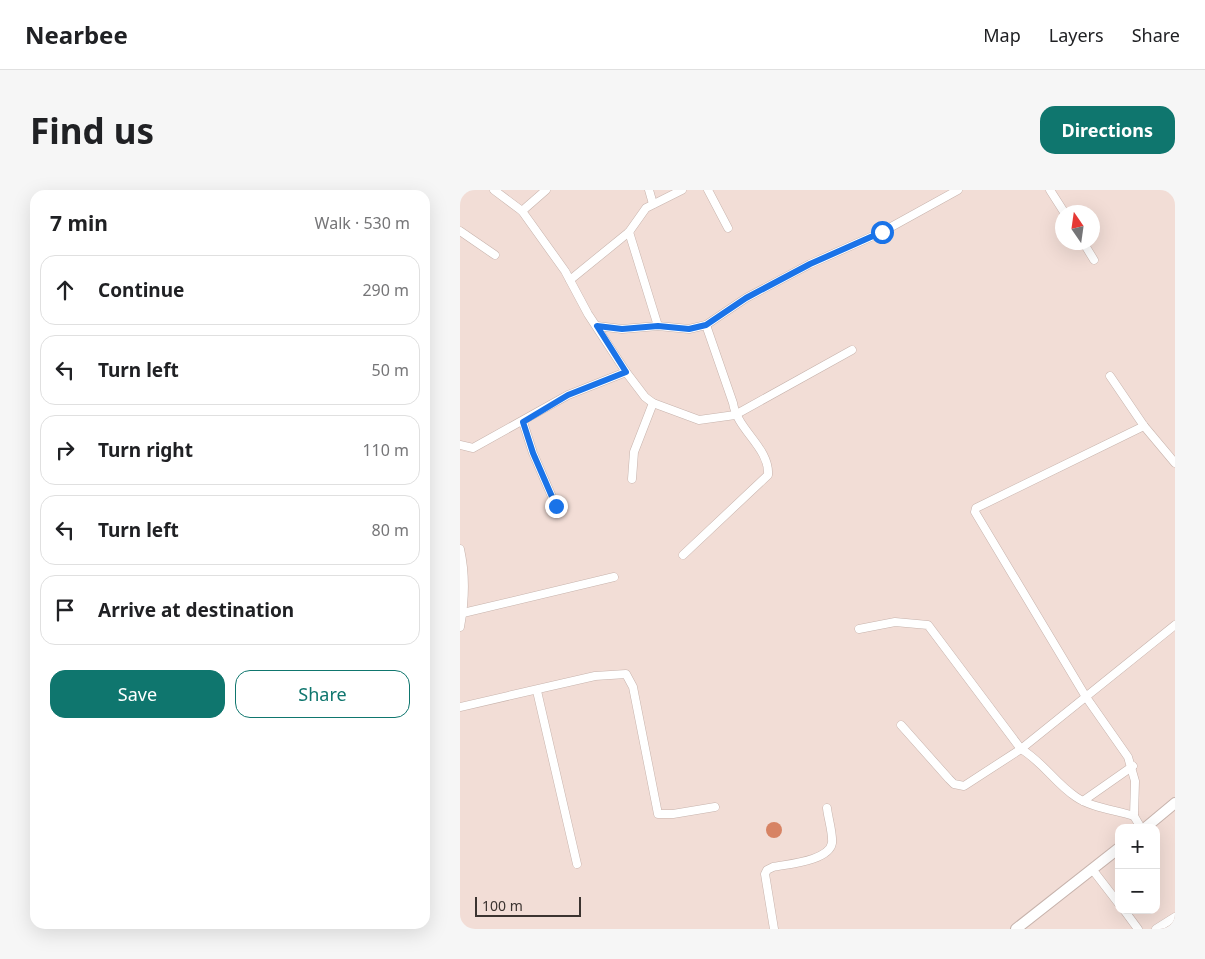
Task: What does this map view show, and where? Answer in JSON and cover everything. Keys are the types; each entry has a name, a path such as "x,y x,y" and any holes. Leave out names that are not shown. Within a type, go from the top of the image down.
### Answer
{"main road":[{"path":"1151,824 1175,803"},
{"path":"1016,929 1115,851"}],"street":[{"path":"494,190 522,212 570,280 588,314 626,372 645,397 653,403 699,420 734,415 852,350"},
{"path":"522,212 546,190"},
{"path":"649,190 653,204"},
{"path":"570,280 629,232 646,208 682,190"},
{"path":"708,190 728,228"},
{"path":"597,326 622,329 658,326 689,329 706,325 746,298 810,264 882,232 958,190"},
{"path":"1050,190 1060,205"},
{"path":"460,231 495,254"},
{"path":"629,232 658,326"},
{"path":"1088,250 1094,260"},
{"path":"684,555 768,475 767,461 734,415 733,403 706,325"},
{"path":"460,445 467,449 474,448 568,395 626,372"},
{"path":"1110,376 1144,426 1175,463"},
{"path":"632,479 634,452 653,403"},
{"path":"523,422 533,453 556,506"},
{"path":"1139,824 1134,816 1137,799 1132,766 1128,757 1086,697 974,512 976,508 1144,426"},
{"path":"460,549 466,572 460,627"},
{"path":"463,613 614,577"},
{"path":"859,629 896,622 928,624 1021,749 1034,756 1062,786 1084,801 1134,816"},
{"path":"902,725 949,779 959,786 970,783 1021,749 1175,625"},
{"path":"460,707 537,691 595,676 626,674 633,687 658,814 673,814 716,807"},
{"path":"537,691 577,864"},
{"path":"1084,801 1132,766"},
{"path":"774,929 765,874 772,867 814,858 828,852 832,843 826,808"},
{"path":"1092,869 1115,899"},
{"path":"1127,914 1138,929"},
{"path":"1156,929 1175,917"}],"shaded area":[{"path":"774,822 780,824 782,830 780,836 774,838 768,836 766,830 768,824"}],"route":[{"path":"556,506 533,453 523,422 568,395 626,372 597,326 622,329 658,326 689,329 706,325 746,298 810,264 882,232"}]}
